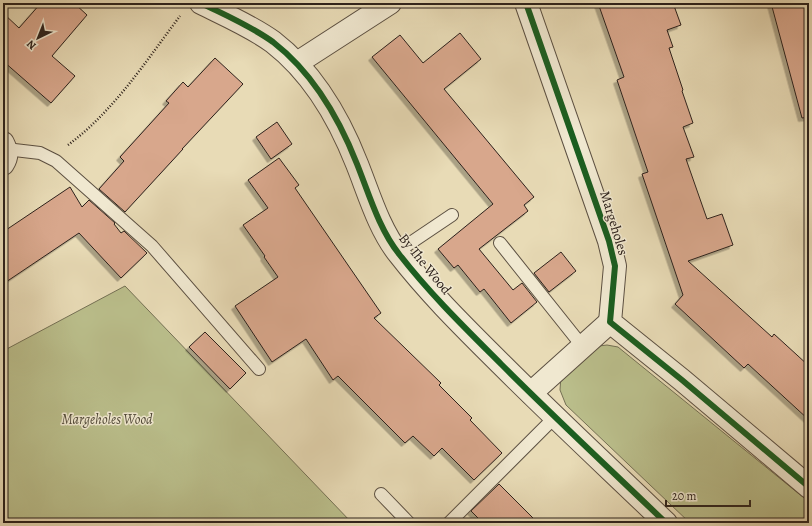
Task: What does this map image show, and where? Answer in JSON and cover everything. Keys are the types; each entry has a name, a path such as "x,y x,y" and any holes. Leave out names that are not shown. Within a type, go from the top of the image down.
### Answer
{"street":[{"name":"By The Wood","path":"201,3 247,26 272,42 297,63 327,102 342,128 382,227 397,252 447,310 555,417 666,523"},
{"path":"297,63 390,3"},
{"name":"Margeholes","path":"526,3 609,241 615,266 610,322"},
{"path":"531,393 610,322 682,380 809,487"}],"lane":[{"path":"4,152 40,153 56,161 152,246 259,369"},
{"path":"397,252 452,215"},
{"path":"500,243 583,347"},
{"path":"448,523 555,417"},
{"path":"381,494 409,523"}],"path":[{"path":"50,158 77,138 111,106 180,15"}],"green space":[{"name":"Margeholes Wood","path":"125,286 352,523 3,523 3,351"},
{"path":"607,345 618,347 809,502 809,523 690,523 566,405 560,390 561,375 591,347"}],"building":[{"path":"41,3 74,3 87,15 52,56 75,76 51,103 3,61 3,13 19,28"},
{"path":"598,3 673,3 681,25 667,30 673,47 669,48 693,123 683,127 694,157 686,159 707,219 722,214 733,245 688,261 772,337 774,334 809,366 809,420 748,364 744,368 675,304 683,295 642,174 648,172 617,80 624,77"},
{"path":"771,3 809,3 809,117 802,118"},
{"path":"460,33 481,59 444,89 534,197 524,205 528,211 479,249 513,290 522,283 537,302 511,323 484,289 480,292 458,265 454,268 438,249 493,204 372,57 400,35 423,63"},
{"path":"215,58 243,84 125,212 99,189 124,161 120,157 169,103 166,101 183,82 188,87"},
{"path":"277,122 292,144 271,159 256,137"},
{"path":"279,158 299,185 295,188 381,313 374,318 441,383 439,385 472,418 470,420 502,453 474,480 442,448 434,456 413,436 405,443 338,376 333,380 306,339 272,362 235,306 278,277 243,225 268,208 248,180"},
{"path":"70,187 82,207 89,200 115,223 114,224 121,233 124,231 147,253 121,278 79,233 3,284 3,232"},
{"path":"561,252 576,271 549,292 534,273"},
{"path":"205,332 246,373 230,389 189,347"},
{"path":"499,484 538,523 483,523 471,511"}],"cycle path":[{"path":"201,3 265,36 287,54 300,68 312,82 333,113 350,147 380,222 392,244 411,269 448,311 501,364 666,523"},
{"path":"526,3 609,241 615,266 610,322 682,380 809,487"}]}
